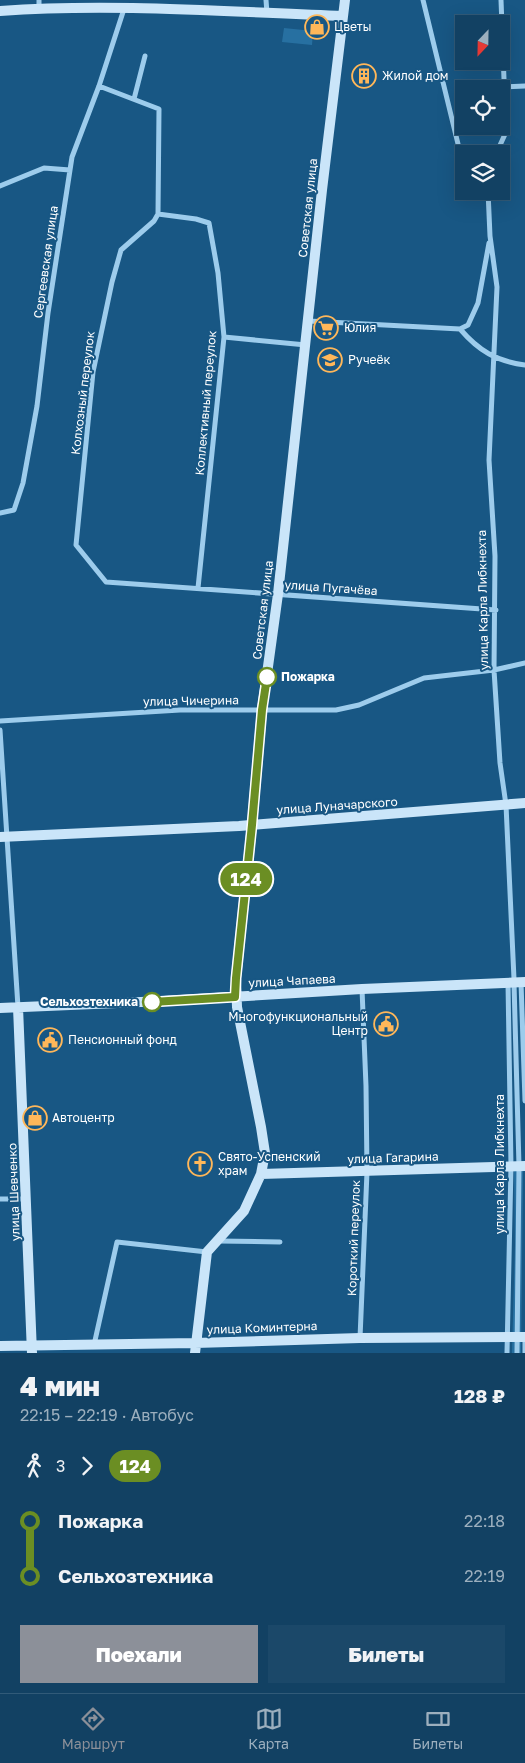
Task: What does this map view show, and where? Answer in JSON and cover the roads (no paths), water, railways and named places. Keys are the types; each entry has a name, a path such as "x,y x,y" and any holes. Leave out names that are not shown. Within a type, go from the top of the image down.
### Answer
{"main road":[{"name":"Советская улица","path":"207,1252 244,1210 261,1174 265,1153 262,1127 235,997 236,978 262,710 278,594 322,190 345,0"},
{"path":"0,11 39,4 124,9 141,5 267,14 343,16"},
{"name":"улица Луначарского","path":"4,837 252,825 525,803"},
{"name":"улица Чапаева","path":"0,1008 516,982"},
{"name":"улица Шевченко","path":"18,1008 32,1349"},
{"name":"улица Гагарина","path":"261,1174 518,1166"},
{"path":"195,1348 207,1252"},
{"name":"улица Коминтерна","path":"0,1346 32,1349 94,1345 195,1348 360,1338 519,1337"}],"street":[{"path":"266,0 267,14"},
{"path":"423,0 458,145"},
{"path":"501,0 505,80"},
{"name":"Сергеевская улица","path":"0,513 14,510 23,483 37,406 48,313 72,157 99,86 124,9"},
{"path":"134,99 145,56"},
{"path":"99,86 159,109 158,214"},
{"path":"510,87 525,86"},
{"path":"0,186 44,168 70,170"},
{"name":"улица Карла Либкнехта","path":"488,200 490,236 497,287 489,460 495,556 494,670 500,763 506,806 525,1101"},
{"name":"Коллективный переулок","path":"158,214 196,219 209,223 218,272 224,338 198,588"},
{"name":"Колхозный переулок","path":"106,582 76,545 93,372 102,324 121,250 154,221 158,214"},
{"path":"309,321 460,329 468,326 478,303 490,236"},
{"path":"460,329 474,345 494,358 525,365"},
{"path":"224,338 306,345"},
{"name":"улица Пугачёва","path":"106,582 496,610"},
{"name":"улица Чичерина","path":"0,721 180,710 336,710 359,705 424,678 494,670 525,663"},
{"name":"улица Шевченко","path":"0,730 4,837 18,1008"},
{"name":"улица Карла Либкнехта","path":"516,982 519,1337 517,1353"},
{"name":"Короткий переулок","path":"360,1338 367,1172 362,989"},
{"name":"улица Карла Либкнехта","path":"518,1166 519,1337 525,1353"},
{"path":"0,1199 27,1199"},
{"path":"217,1241 280,1242"},
{"path":"94,1345 117,1242 207,1252"},
{"name":"улица Карла Либкнехта","path":"506,1353 519,1337"}],"place":[{"name":"Цветы","path":"317,27"},
{"name":"Жилой дом","path":"364,76"},
{"name":"Юлия","path":"326,328"},
{"name":"Ручеёк","path":"330,360"},
{"name":"Пожарка","path":"267,677"},
{"name":"Сельхозтехника","path":"152,1002"},
{"name":"Многофункциональный Центр","path":"386,1024"},
{"name":"Пенсионный фонд","path":"50,1040"},
{"name":"Автоцентр","path":"35,1118"},
{"name":"Свято-Успенский храм","path":"200,1164"}]}
